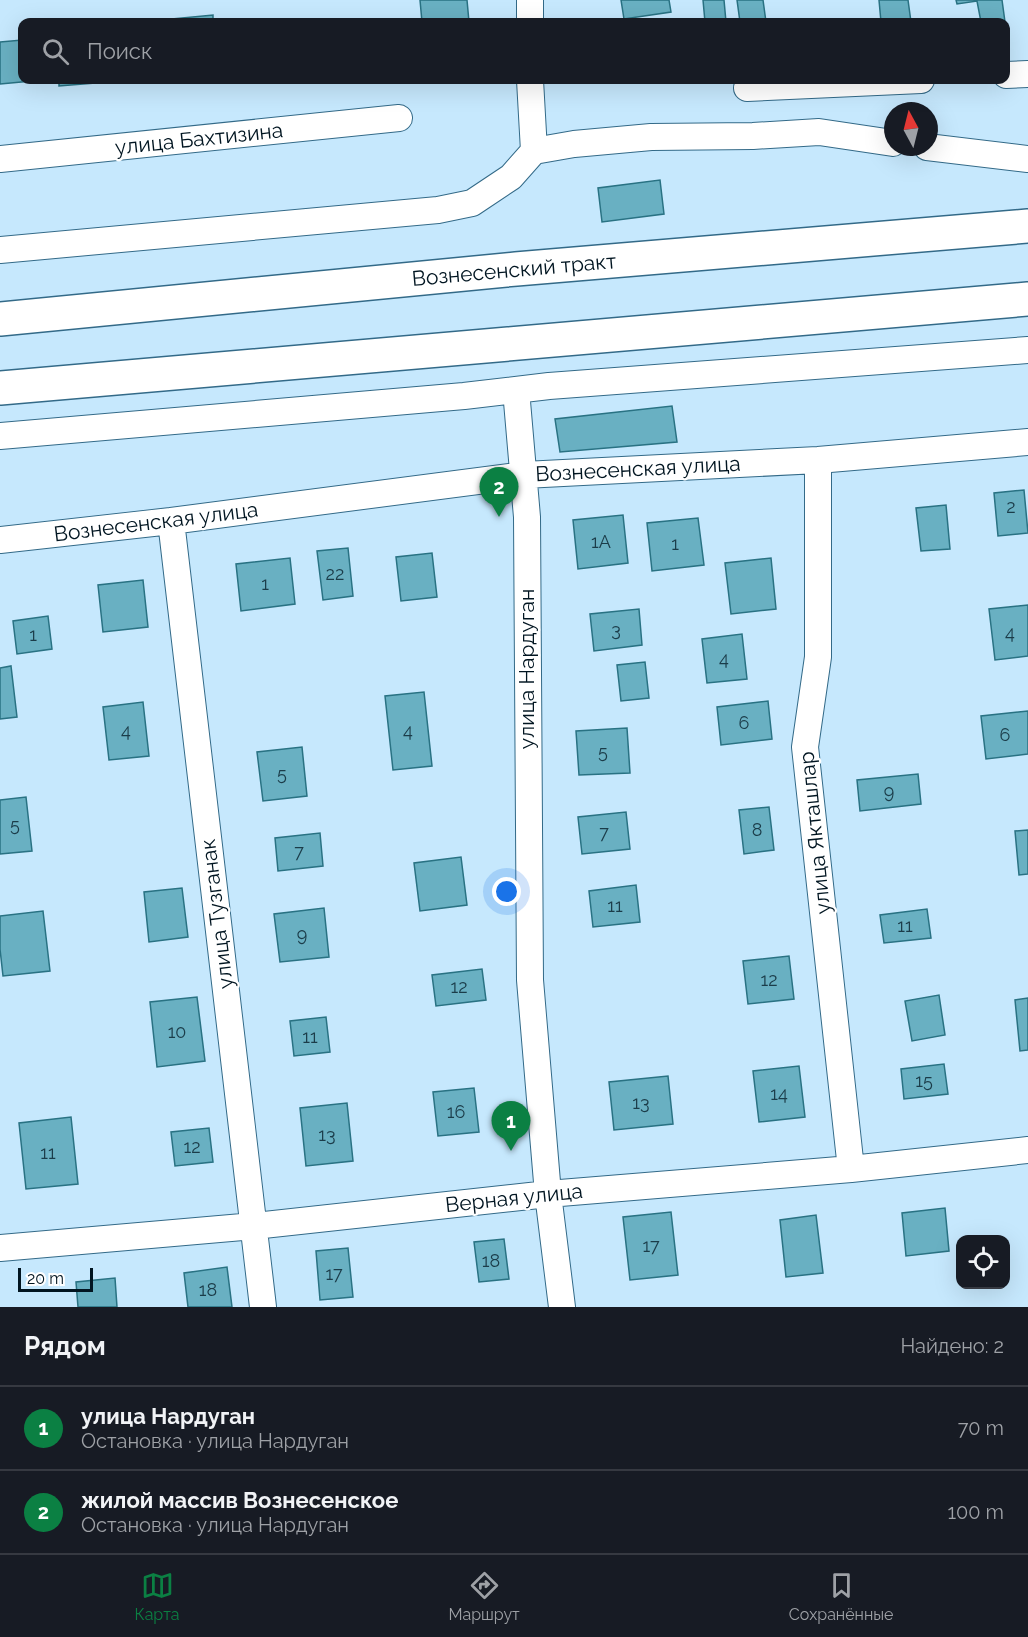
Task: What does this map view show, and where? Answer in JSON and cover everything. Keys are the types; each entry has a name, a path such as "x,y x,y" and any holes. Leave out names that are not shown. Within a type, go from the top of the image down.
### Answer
{"main road":[{"name":"Вознесенский тракт","path":"0,319 516,269 1028,226"},
{"path":"0,388 1028,299"}],"street":[{"path":"530,0 530,18"},
{"path":"1010,75 1028,74"},
{"path":"530,84 534,152"},
{"path":"747,88 834,84"},
{"name":"улица Бахтизина","path":"0,159 399,118"},
{"path":"0,250 438,210 472,203 511,177 534,152 574,144 651,137 753,136 819,132 884,142"},
{"path":"938,148 1028,159"},
{"path":"0,436 516,390 1028,350"},
{"name":"улица Нардуган","path":"516,390 527,517 530,980 548,1194 562,1307"},
{"name":"Вознесенская улица","path":"0,540 171,521 524,475 818,460 1028,442"},
{"name":"улица Якташлар","path":"818,460 818,657 805,747 851,1169"},
{"name":"улица Тузганак","path":"171,521 263,1307"},
{"name":"Верная улица","path":"0,1248 254,1226 548,1194 851,1169 1028,1150"}],"building":[{"path":"420,0 467,0 469,18 422,18"},
{"path":"621,0 669,0 671,12 624,18"},
{"path":"703,0 724,0 726,18 705,18"},
{"path":"737,0 763,0 765,18 739,18"},
{"path":"879,0 908,0 910,18 881,18"},
{"path":"956,0 1002,0 1004,18 980,18 977,1 957,4"},
{"path":"213,15 213,18 182,18"},
{"path":"18,40 18,82 0,84 0,42"},
{"path":"59,84 83,84 59,86"},
{"path":"660,180 664,214 602,222 598,188"},
{"path":"672,406 677,442 560,452 555,419"},
{"path":"1024,490 1028,533 998,536 994,493"},
{"path":"946,505 950,549 921,551 916,508"},
{"path":"623,515 628,563 578,569 573,520"},
{"path":"698,518 704,565 652,571 647,523"},
{"path":"348,548 353,596 323,600 317,551"},
{"path":"432,553 437,597 401,601 396,557"},
{"path":"290,558 295,604 241,611 236,564"},
{"path":"771,558 776,609 731,614 725,563"},
{"path":"143,580 148,627 103,632 98,585"},
{"path":"1028,605 1028,656 995,660 989,609"},
{"path":"639,609 642,645 594,651 590,614"},
{"path":"48,616 52,649 17,654 13,621"},
{"path":"742,634 747,679 707,683 702,639"},
{"path":"645,662 649,698 621,701 617,665"},
{"path":"11,666 17,717 0,719 0,668"},
{"path":"424,692 432,766 393,770 385,696"},
{"path":"768,701 772,739 721,745 717,707"},
{"path":"143,702 149,756 109,760 103,707"},
{"path":"1028,711 1028,754 986,759 981,716"},
{"path":"627,728 630,773 579,775 576,731"},
{"path":"302,747 307,796 263,801 257,752"},
{"path":"918,774 921,804 860,811 857,780"},
{"path":"26,797 32,851 0,854 0,800"},
{"path":"769,807 774,850 744,854 739,810"},
{"path":"626,812 630,849 582,854 578,817"},
{"path":"1028,830 1028,874 1019,875 1015,831"},
{"path":"320,833 323,866 278,871 275,838"},
{"path":"461,857 467,905 420,911 414,863"},
{"path":"636,885 640,922 593,927 589,891"},
{"path":"182,888 188,937 149,942 144,892"},
{"path":"324,908 329,957 280,962 274,914"},
{"path":"927,909 931,938 884,943 880,915"},
{"path":"43,911 50,971 3,976 0,916"},
{"path":"789,956 794,999 748,1004 743,961"},
{"path":"482,969 486,1000 436,1006 432,975"},
{"path":"939,995 945,1035 912,1041 905,1001"},
{"path":"197,997 205,1061 157,1067 150,1002"},
{"path":"1028,998 1028,1050 1020,1051 1015,1000"},
{"path":"326,1017 330,1052 294,1056 290,1021"},
{"path":"944,1064 948,1094 904,1099 901,1069"},
{"path":"799,1066 805,1117 759,1122 753,1071"},
{"path":"668,1076 673,1124 614,1130 609,1082"},
{"path":"474,1088 479,1132 438,1136 433,1092"},
{"path":"347,1103 353,1161 306,1166 300,1108"},
{"path":"71,1117 78,1184 26,1189 19,1123"},
{"path":"209,1128 213,1162 175,1166 171,1132"},
{"path":"945,1208 949,1251 906,1256 902,1213"},
{"path":"671,1212 678,1275 630,1280 623,1217"},
{"path":"816,1215 823,1273 786,1277 780,1220"},
{"path":"504,1239 509,1279 479,1282 474,1242"},
{"path":"348,1248 353,1297 320,1300 316,1251"},
{"path":"227,1267 232,1307 188,1307 184,1273"},
{"path":"115,1278 117,1307 78,1307 76,1282"}],"place":[{"name":"жилой массив Вознесенское","path":"499,517"},
{"name":"улица Нардуган","path":"511,1151"}]}
